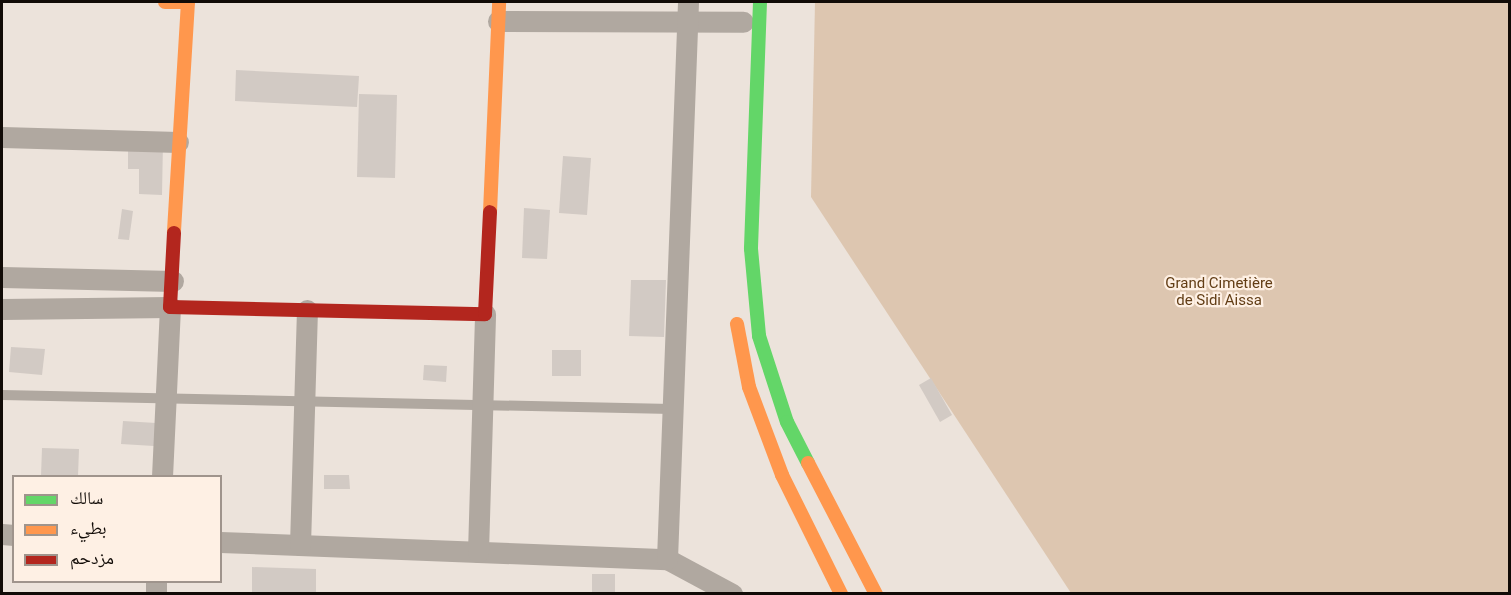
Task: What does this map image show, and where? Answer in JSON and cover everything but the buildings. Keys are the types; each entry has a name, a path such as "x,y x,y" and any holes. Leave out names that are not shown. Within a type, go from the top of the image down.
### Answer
{"street":[{"path":"162,475 178,142 188,2 165,2"},
{"path":"760,2 751,249 759,336 787,422 876,594"},
{"path":"478,552 499,11 688,12 743,22"},
{"path":"667,559 688,12"},
{"path":"2,137 178,142"},
{"path":"2,277 173,281"},
{"path":"2,309 170,307 486,314"},
{"path":"300,545 307,310"},
{"path":"735,311 749,387 782,475 841,594"},
{"path":"222,542 667,559 732,594"}],"lane":[{"path":"2,395 672,409"}],"green space":[{"name":"Grand Cimetière de Sidi Aissa","path":"815,2 1509,2 1509,593 1071,593 811,197"}],"traffic: fast":[{"path":"760,2 751,249 759,336 787,422 808,463"}],"traffic: slow":[{"path":"165,2 188,2 174,233"},
{"path":"490,212 499,2"},
{"path":"737,324 749,387 782,475 841,594"},
{"path":"808,463 876,594"}],"traffic: jam":[{"path":"174,233 170,307 485,314 490,212"}]}
